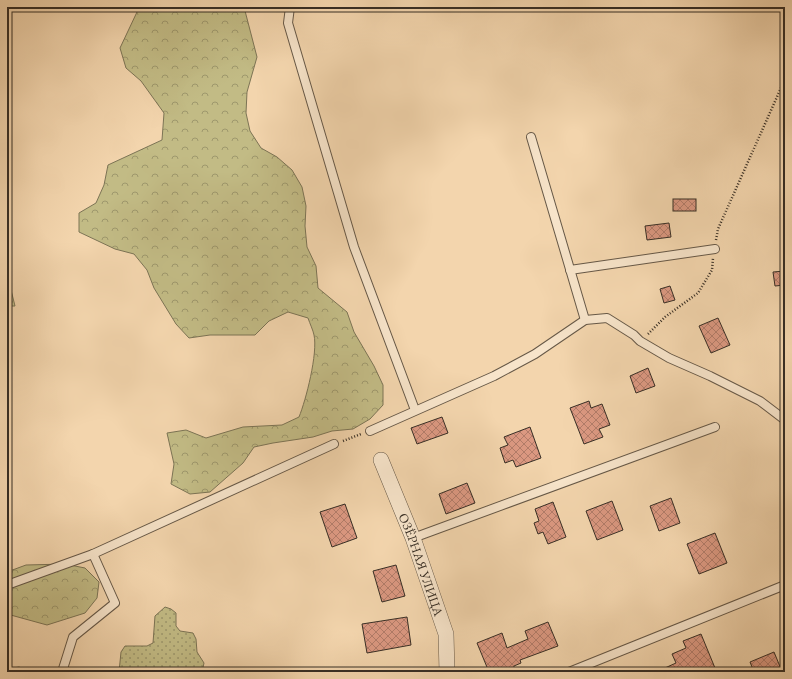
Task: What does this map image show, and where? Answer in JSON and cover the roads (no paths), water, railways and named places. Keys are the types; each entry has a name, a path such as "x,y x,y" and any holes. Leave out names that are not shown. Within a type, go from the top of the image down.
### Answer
{"street":[{"name":"ОЗЁРНАЯ УЛИЦА","path":"381,460 413,538 446,634 447,672"}],"lane":[{"path":"290,7 288,23 354,247 415,410"},
{"path":"531,137 585,320"},
{"path":"570,270 715,249"},
{"path":"370,431 494,376 535,354 585,320 607,318 634,335 640,341 669,358 710,376 760,401 785,420"},
{"path":"413,538 715,427"},
{"path":"7,586 93,554 334,444"},
{"path":"62,672 74,637 115,603 93,554"},
{"path":"569,672 785,585"}]}
